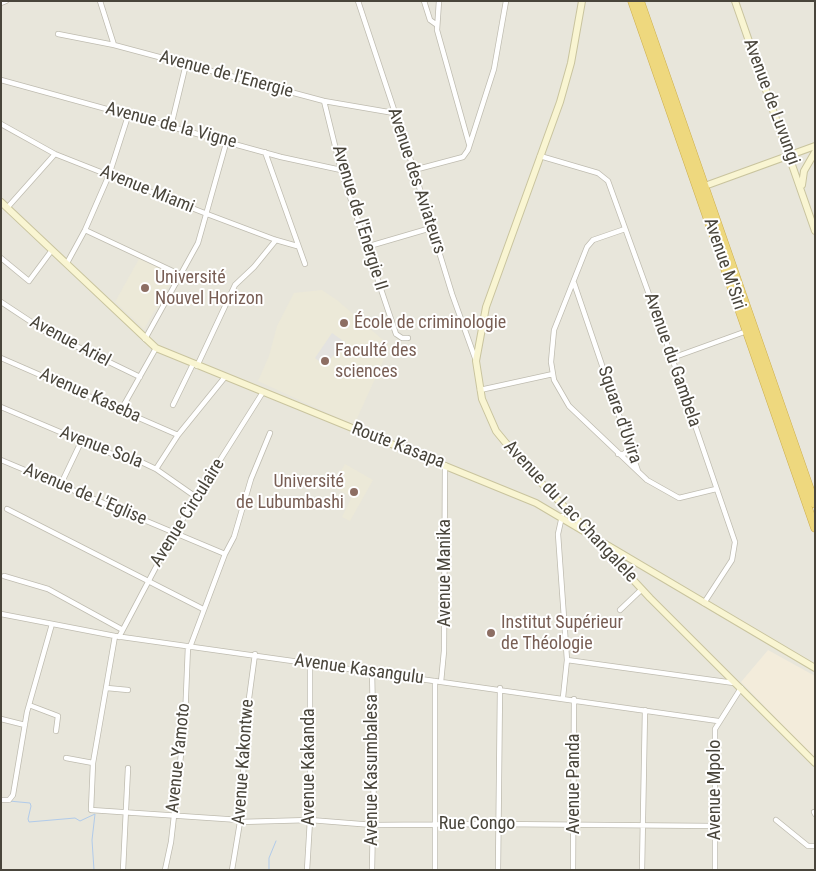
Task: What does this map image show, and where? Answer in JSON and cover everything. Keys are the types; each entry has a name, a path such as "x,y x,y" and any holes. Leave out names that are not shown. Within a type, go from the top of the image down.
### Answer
{"highway":[{"name":"Avenue M'Siri","path":"632,1 815,504"},
{"name":"Avenue M'Siri","path":"640,1 747,331 815,528"}],"street":[{"path":"1,3 6,1"},
{"path":"100,1 114,45"},
{"name":"Avenue des Aviateurs","path":"358,1 414,170 452,294 476,360"},
{"path":"424,1 430,20 437,25"},
{"path":"438,1 437,25 470,145"},
{"path":"414,170 462,157 470,145 494,68 506,1"},
{"name":"Avenue du Lac Changalele","path":"582,1 571,63 486,307 476,360 480,390 489,419 502,440 642,589 815,763"},
{"name":"Avenue de Luvungi","path":"735,1 802,189 815,231"},
{"name":"Avenue de l'Energie","path":"58,34 114,45 324,101 394,114"},
{"path":"170,126 186,64"},
{"name":"Avenue de la Vigne","path":"1,80 128,116 341,170"},
{"name":"Avenue de l'Energie II","path":"324,101 341,170 396,334 402,338 408,338"},
{"path":"67,263 85,230 109,175 128,116"},
{"name":"Avenue Miami","path":"1,124 56,154 207,214 276,240 298,246"},
{"path":"144,339 198,243 227,140"},
{"path":"701,187 790,157 815,146"},
{"path":"265,152 304,264"},
{"path":"802,189 804,171 815,152"},
{"path":"7,208 56,154"},
{"name":"Avenue du Gambela","path":"540,156 598,173 606,178 625,229 672,358 735,542 736,549 732,560 704,603"},
{"name":"Route Kasapa","path":"1,202 67,263 144,339 156,348 354,430 445,465 559,515 815,668"},
{"path":"366,247 431,228"},
{"path":"574,283 589,243 625,229"},
{"path":"85,230 181,275"},
{"path":"173,405 234,285 254,266 276,240"},
{"path":"1,258 29,281 52,250"},
{"name":"Square d'Uvira","path":"574,283 554,330 551,353 553,374 558,389 569,406 639,473"},
{"name":"Square d'Uvira","path":"574,283 639,473"},
{"name":"Avenue Ariel","path":"1,302 44,331 140,377"},
{"path":"672,358 747,331"},
{"path":"121,410 156,348"},
{"name":"Avenue Kaseba","path":"1,358 178,435"},
{"path":"480,390 553,374"},
{"path":"156,469 178,435 226,377"},
{"name":"Avenue Circulaire","path":"125,810 91,810 93,763 117,636 174,533 264,392"},
{"name":"Avenue Sola","path":"1,408 112,454 137,460 156,469 196,497"},
{"name":"Avenue Yamoto","path":"166,870 184,719 189,647 225,554 234,537 251,479 270,433"},
{"path":"60,486 81,442"},
{"path":"618,454 627,452 630,445"},
{"name":"Avenue de L'Eglise","path":"1,460 225,554"},
{"name":"Avenue Manika","path":"441,682 444,651 445,465"},
{"path":"639,473 675,497 689,497 716,489"},
{"path":"562,504 559,515 558,534 567,660 563,697"},
{"path":"7,509 204,609"},
{"path":"625,570 633,560"},
{"path":"4,576 48,589 121,629"},
{"path":"620,610 642,589"},
{"name":"Avenue Kasangulu","path":"1,614 117,636 189,647 255,654 441,682 500,688 718,721"},
{"path":"1,800 9,800 13,796 29,705 52,624"},
{"name":"Avenue Kakontwe","path":"232,870 240,821 248,697 255,654"},
{"path":"567,660 739,685"},
{"name":"Avenue Kakanda","path":"307,870 310,820 310,663"},
{"name":"Avenue Kasumbalesa","path":"372,671 374,725 372,870"},
{"path":"434,870 436,681"},
{"name":"Avenue Mpolo","path":"715,870 715,730 718,721 739,685"},
{"path":"107,688 128,690"},
{"path":"498,870 497,824 500,688"},
{"name":"Avenue Panda","path":"573,870 574,699"},
{"path":"29,705 58,716 56,731"},
{"path":"642,870 645,710"},
{"path":"1,719 25,725"},
{"path":"66,758 93,763"},
{"path":"123,870 128,768"},
{"path":"125,810 174,815"},
{"name":"Rue Congo","path":"174,815 240,821 310,820 373,825 573,824 643,827 715,826"},
{"path":"776,820 808,846 815,846"}],"shaded area":[{"path":"1,1 815,1 815,870 1,870"},
{"name":"Université Nouvel Horizon","path":"140,257 176,274 144,329 115,302"},
{"name":"Faculté des sciences","path":"322,290 337,300 390,346 354,425 258,381 269,356 277,326 294,293"},
{"path":"332,333 346,343 331,358 327,367 315,358"},
{"name":"Université de Lubumbashi","path":"345,464 373,480 350,521 342,517 352,497 332,486"},
{"path":"768,650 815,676 815,759 741,682"}],"waterway":[{"path":"9,801 30,803 29,822 75,818 80,821 95,814 92,840 94,870"},
{"path":"269,870 269,858 276,841"}],"place":[{"name":"Université Nouvel Horizon","path":"145,288"},
{"name":"École de criminologie","path":"344,323"},
{"name":"Faculté des sciences","path":"325,361"},
{"name":"Université de Lubumbashi","path":"354,492"},
{"name":"Institut Supérieur de Théologie","path":"491,633"}]}
